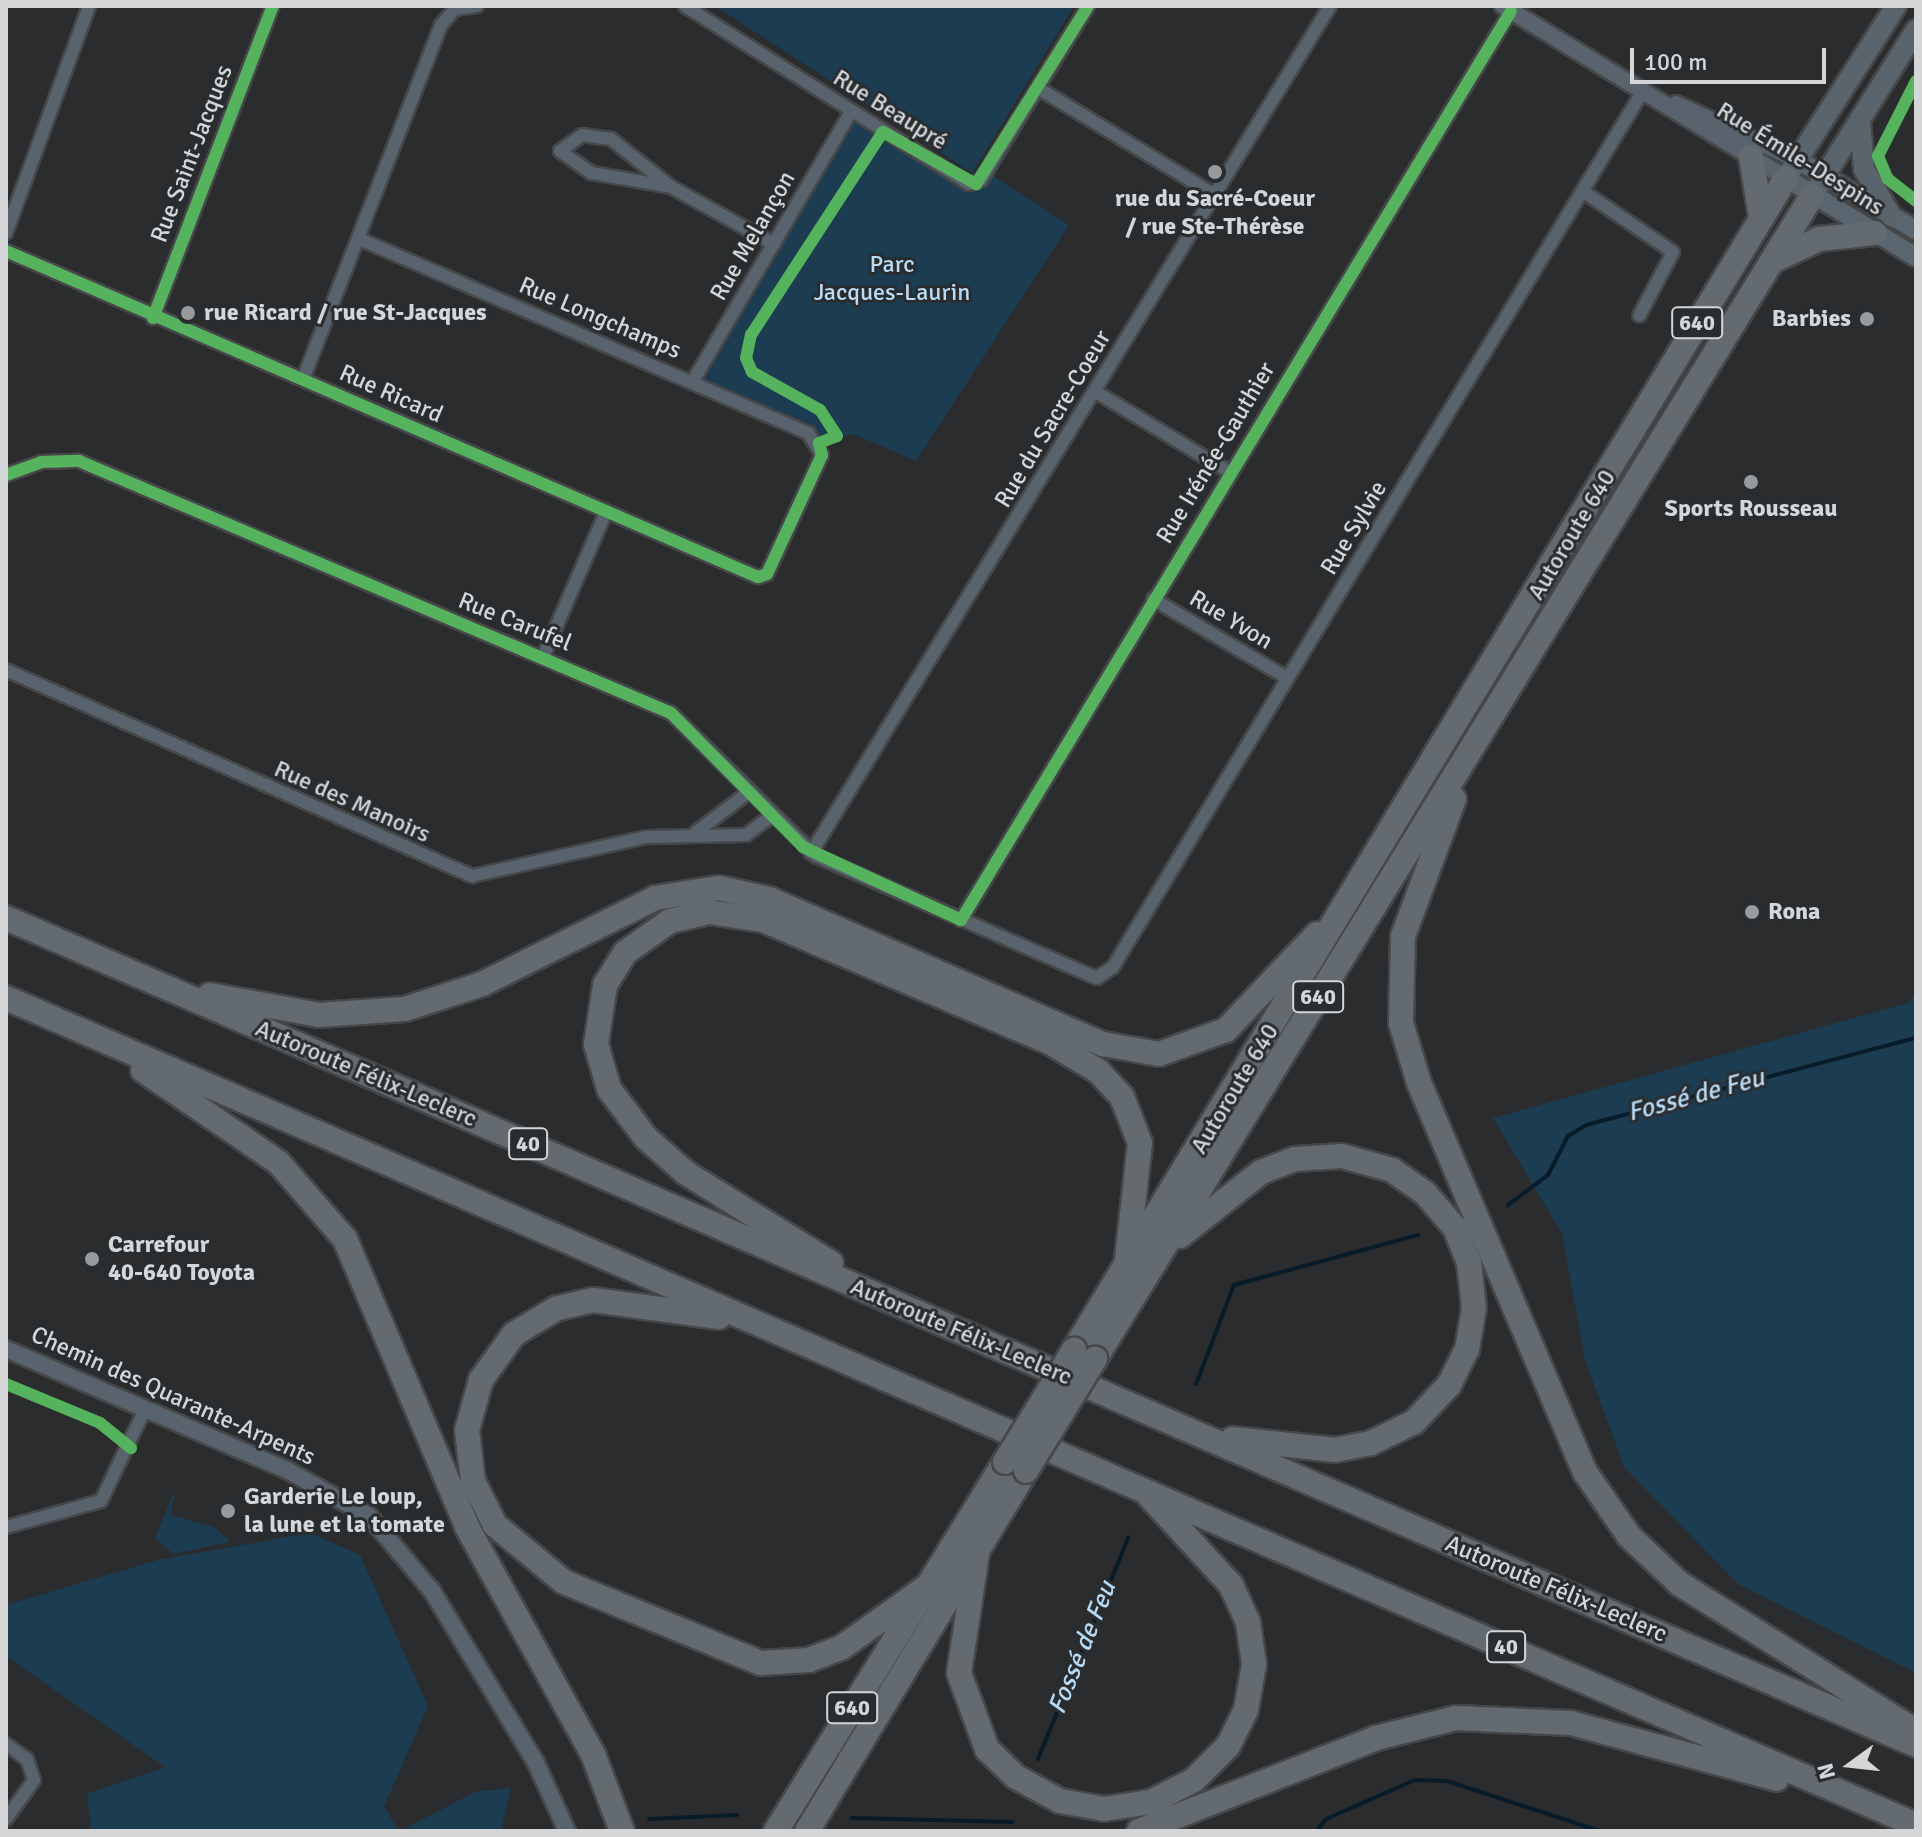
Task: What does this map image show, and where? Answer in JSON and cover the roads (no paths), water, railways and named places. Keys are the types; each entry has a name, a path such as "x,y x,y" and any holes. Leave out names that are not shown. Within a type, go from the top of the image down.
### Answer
{"highway":[{"path":"1751,157 1761,217"},
{"name":"Autoroute 640","path":"1084,1355 1127,1264 1792,169"},
{"name":"Autoroute 640","path":"776,1831 928,1586 1016,1466 1084,1355 1161,1252 1818,186"},
{"path":"1774,260 1819,239 1883,225"},
{"path":"1477,742 1407,923 1401,1023 1419,1083 1578,1457 1619,1524 1680,1584 1916,1731"},
{"path":"158,984 306,1014 405,1009 470,989 655,898 719,888 769,899 1103,1044 1159,1054 1226,1030 1347,904"},
{"path":"898,1304 686,1173 616,1100 598,1055 598,1008 611,972 647,934 709,912 763,920 1085,1062 1122,1097 1137,1131 1140,1182 1127,1264"},
{"name":"Autoroute Félix-Leclerc","path":"6,918 1916,1745"},
{"name":"40","path":"6,998 1916,1825"},
{"path":"92,1036 266,1153 334,1221 366,1277 475,1546 589,1746 622,1831"},
{"path":"1161,1252 1251,1177 1330,1155 1368,1160 1415,1184 1448,1218 1469,1262 1474,1308 1467,1349 1449,1385 1407,1427 1359,1447 1323,1450 1202,1435"},
{"path":"761,1325 606,1299 557,1308 529,1323 489,1365 470,1412 469,1464 487,1513 517,1549 564,1582 761,1663 809,1660 841,1648 928,1586"},
{"name":"Autoroute 640","path":"807,1831 977,1554 1016,1466"},
{"path":"977,1554 959,1673 987,1749 1025,1783 1069,1803 1113,1809 1161,1798 1202,1774 1233,1739 1251,1692 1253,1653 1245,1612 1225,1576 1140,1487"},
{"path":"1139,1831 1396,1731 1479,1717 1595,1728 1872,1806"}],"main road":[{"path":"1792,169 1896,6"},
{"path":"1818,186 1916,30"},
{"path":"1860,121 1864,169 1883,225"},
{"name":"Rue Émile-Despins","path":"1792,169 1883,225 1916,257"},
{"name":"Rue Émile-Despins","path":"1883,225 1916,230"}],"street":[{"path":"6,233 89,6"},
{"name":"Rue Saint-Jacques","path":"153,318 273,6"},
{"path":"303,379 441,25 455,9 477,6"},
{"name":"Rue Beaupré","path":"685,6 851,112 976,184 1038,88"},
{"path":"1088,6 1038,88 1215,195"},
{"name":"Rue du Sacre-Coeur","path":"811,853 1330,6"},
{"name":"Rue Émile-Despins","path":"1507,8 1751,157 1792,169"},
{"name":"Rue Irénée-Gauthier","path":"961,920 1507,8"},
{"name":"Rue Sylvie","path":"1094,979 1113,967 1643,91"},
{"name":"Rue Émile-Despins","path":"1659,100 1721,120 1792,169"},
{"name":"Rue Melançon","path":"693,381 851,112"},
{"path":"671,187 592,173 560,151 582,135 611,139 671,187 774,244"},
{"path":"1584,192 1674,256 1639,316"},
{"name":"Rue Longchamps","path":"360,239 693,381 819,443 822,455 767,574 758,577"},
{"name":"Rue Ricard","path":"6,251 153,318 303,379 758,577"},
{"path":"1096,392 1231,473"},
{"name":"Rue Carufel","path":"6,475 41,462 79,461 543,657 679,718 771,816 811,853 1094,979"},
{"path":"543,657 606,512"},
{"name":"Rue Yvon","path":"1153,599 1287,678"},
{"name":"Rue des Manoirs","path":"6,670 457,873 489,875 696,832 746,835 771,816"},
{"name":"Rue des Manoirs","path":"696,832 749,792"},
{"name":"Chemin des Quarante-Arpents","path":"6,1349 313,1483 386,1531 456,1630 567,1831"},
{"path":"6,1527 101,1501 145,1409"},
{"path":"6,1744 27,1759 34,1780 6,1819"}],"waterway":[{"name":"Fossé de Feu","path":"1508,1205 1548,1175 1568,1136 1586,1125 1916,1038"},
{"name":"Fossé de Feu","path":"1196,1384 1234,1285 1418,1235"},
{"name":"Fossé de Feu","path":"1038,1759 1128,1538"},
{"path":"1317,1831 1326,1819 1415,1780 1447,1781 1600,1831"},
{"name":"Fossé de Feu","path":"649,1819 737,1815"},
{"name":"Fossé de Feu","path":"852,1818 1012,1822"}],"place":[{"name":"rue du Sacré-Coeur / rue Ste-Thérèse","path":"1215,172"},
{"name":"rue Ricard / rue St-Jacques","path":"188,313"},
{"name":"Barbies","path":"1867,319"},
{"name":"Sports Rousseau","path":"1751,482"},
{"name":"Rona","path":"1752,912"},
{"name":"Carrefour 40-640 Toyota","path":"92,1259"},
{"name":"Garderie Le loup, la lune et la tomate","path":"228,1511"}],"park label":[{"name":"Parc Jacques-Laurin","path":"892,279"}]}
